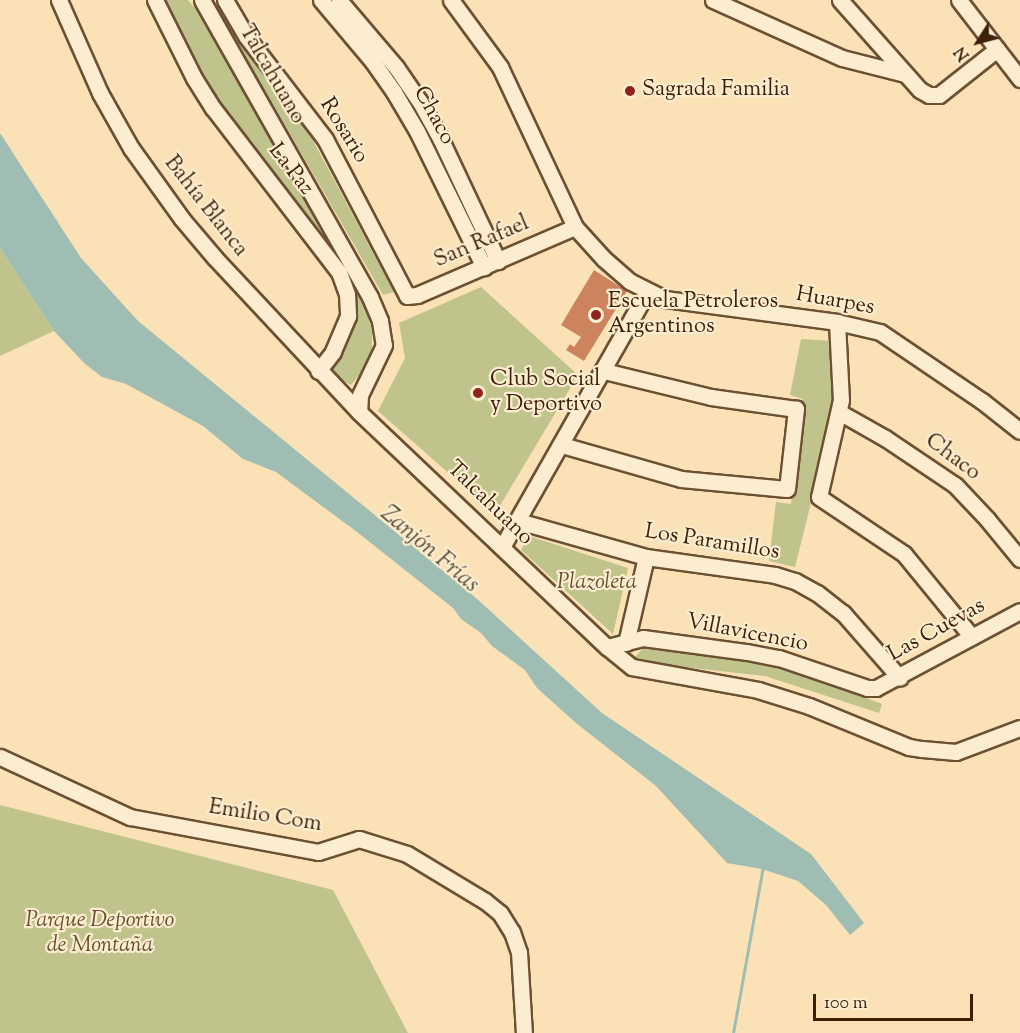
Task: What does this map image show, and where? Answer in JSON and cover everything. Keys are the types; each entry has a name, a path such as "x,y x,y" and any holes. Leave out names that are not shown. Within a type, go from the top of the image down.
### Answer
{"street":[{"name":"Bahía Blanca","path":"59,0 100,93 131,148 202,243 318,371 359,412"},
{"name":"La Paz","path":"155,0 190,71 213,108 339,272 347,294 348,316 333,352 318,371"},
{"name":"Talcahuano","path":"202,0 378,315 384,345 360,395 359,412 607,647 632,667 758,690 809,706 909,747 956,752 1020,728"},
{"name":"Rosario","path":"225,0 246,36 329,146 406,296"},
{"name":"Chaco","path":"321,0 373,62 394,92 491,264"},
{"name":"Chaco","path":"339,0 396,67 420,102 491,264"},
{"name":"Huarpes","path":"451,0 500,67 575,227 604,259 647,292 675,301 837,322 880,332 982,401 1020,431"},
{"path":"713,0 833,55 866,66 905,74"},
{"path":"840,0 905,74 920,90 929,95 939,95 997,49"},
{"path":"959,0 1020,79"},
{"name":"San Rafael","path":"406,296 417,296 575,227"},
{"path":"502,547 647,292"},
{"path":"837,322 839,412 819,497 904,554 972,637"},
{"path":"562,445 681,479 787,489 796,409 711,397 604,371"},
{"name":"Chaco","path":"839,412 885,438 954,485 980,510 1020,559"},
{"name":"Los Paramillos","path":"518,521 646,556 775,575 795,581 817,593 843,613 900,678"},
{"path":"626,643 646,556"},
{"name":"Las Cuevas","path":"876,688 900,678 1020,611"},
{"name":"Villavicencio","path":"607,647 643,638 747,652 779,658 867,688 876,688"},
{"name":"Emilio Com","path":"0,757 130,817 318,852 359,839 406,854 485,901 506,922 519,952 524,1033"}],"green space":[{"path":"163,0 188,0 197,11 363,299 372,329 372,347 365,368 351,385 334,375 331,367 347,343 356,319 353,292 347,276 334,252 209,92"},
{"path":"223,13 302,120 394,292 383,295 222,16"},
{"path":"0,248 54,331 0,356"},
{"name":"Club Social y Deportivo","path":"481,287 578,375 495,514 378,411 405,358 399,323"},
{"path":"801,339 834,341 835,407 795,567 769,561 776,502 791,504 803,399 790,395"},
{"name":"Plazoleta","path":"529,536 628,568 613,634 521,550"},
{"path":"645,646 767,660 882,704 879,713 765,676 657,664 635,657"},
{"name":"Parque Deportivo de Montaña","path":"0,805 333,890 408,1033 0,1033"}],"water":[{"path":"0,133 81,258 138,321 476,598 602,713 811,854 864,923 850,935 826,905 798,881 762,869 727,863 656,786 576,723 537,688 525,670 492,646 481,633 461,619 453,608 357,532 276,472 243,459 203,426 126,384 102,377 84,363 54,331 0,248"}],"building":[{"path":"594,270 627,291 584,361 566,350 570,344 574,347 581,337 561,325"}],"waterway":[{"path":"733,1033 763,866"}],"place":[{"name":"Sagrada Familia","path":"630,91"},
{"name":"Escuela Petroleros Argentinos","path":"596,315"},
{"name":"Club Social y Deportivo","path":"478,393"}],"water label":[{"name":"Zanjón Frías","path":"429,550"}]}
